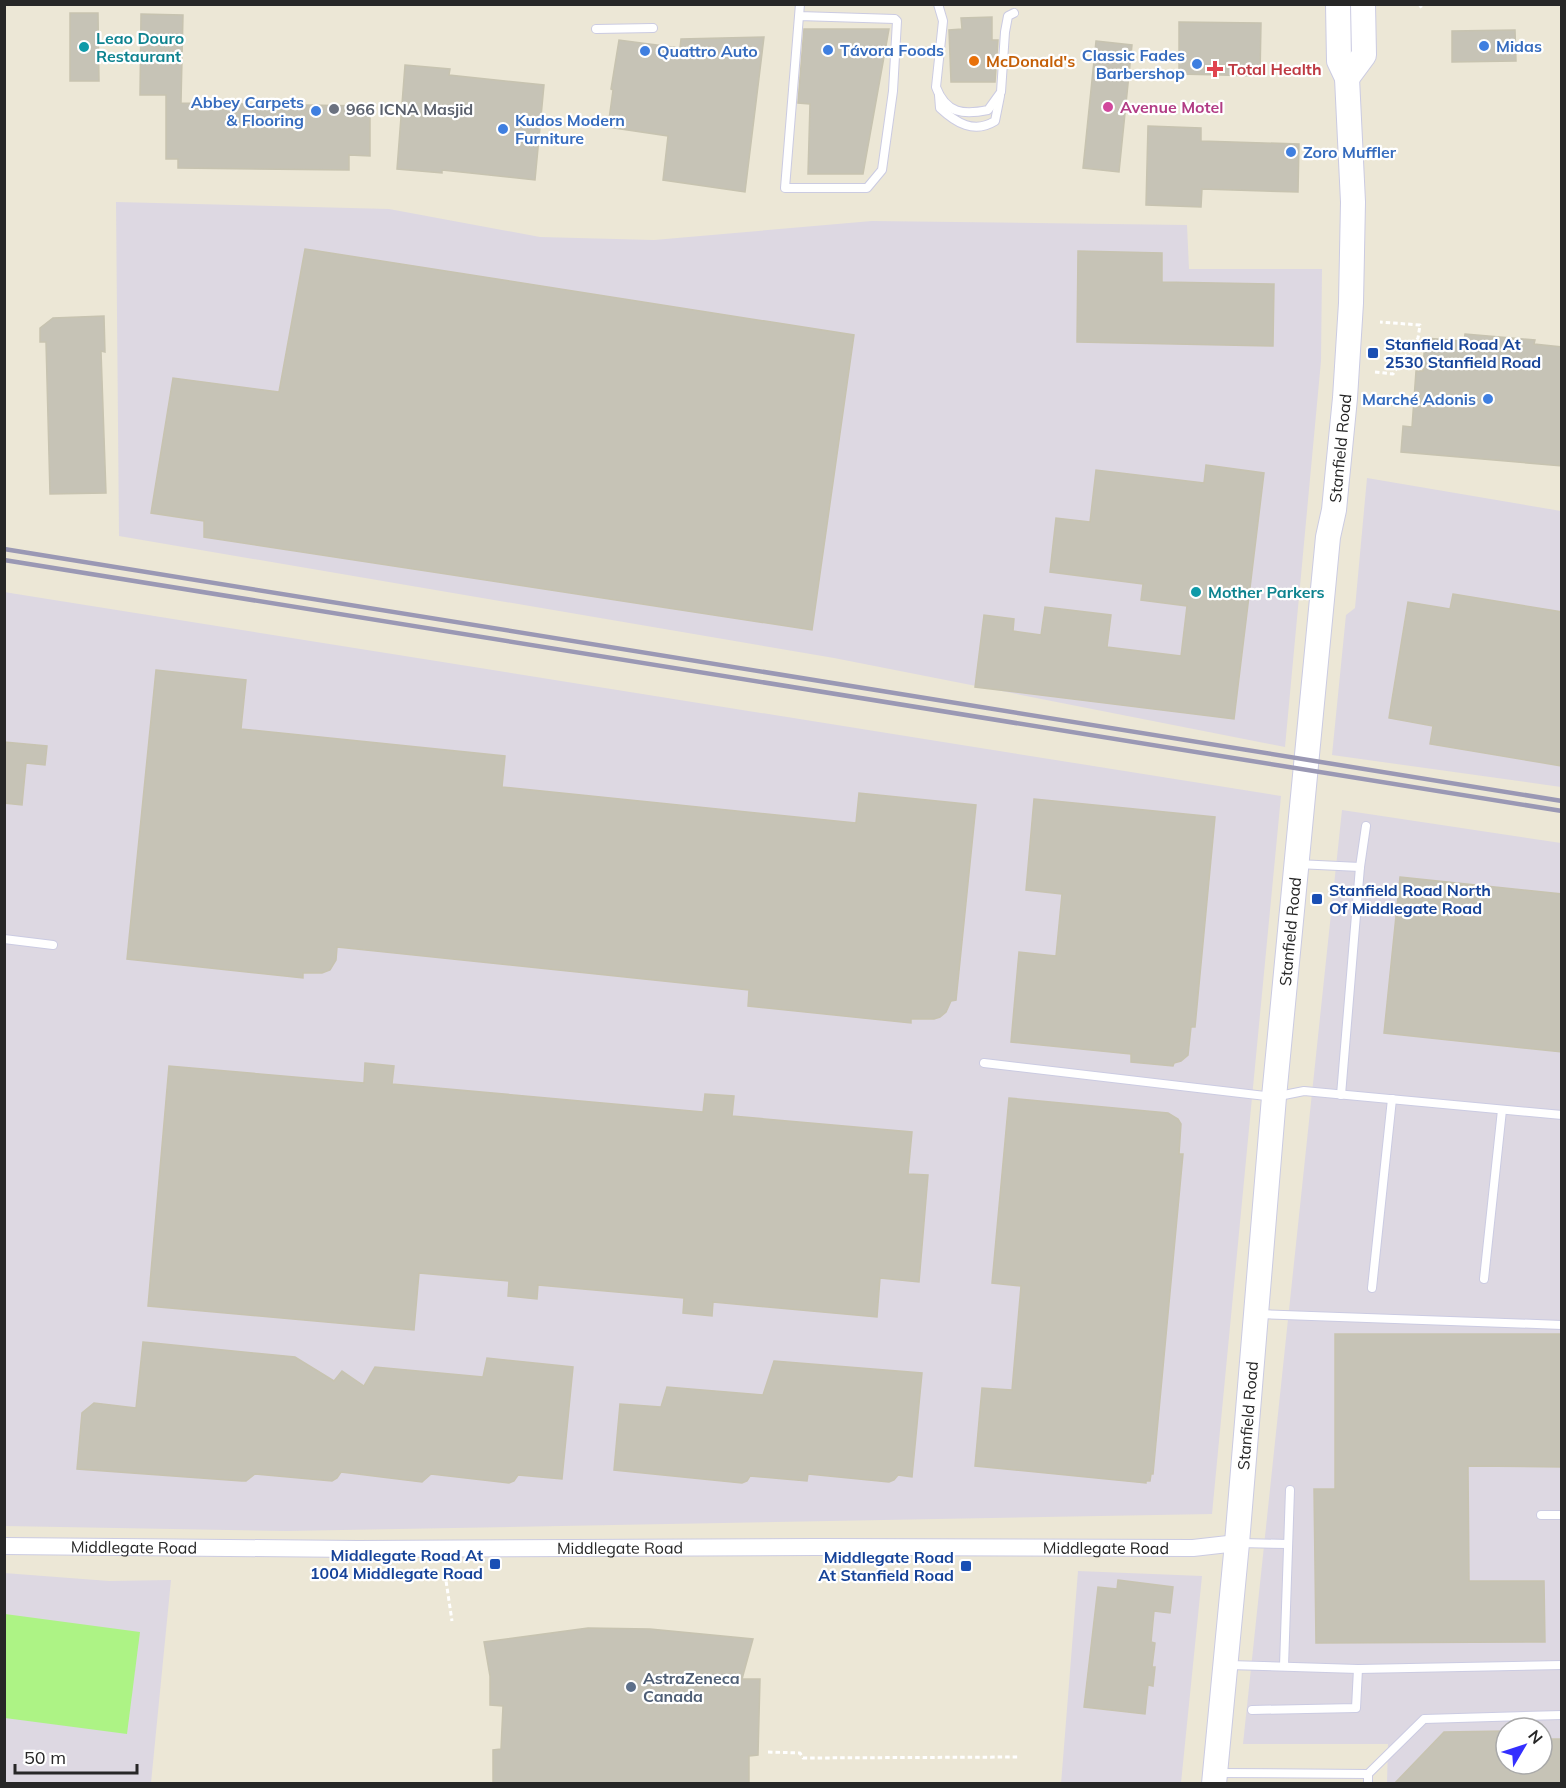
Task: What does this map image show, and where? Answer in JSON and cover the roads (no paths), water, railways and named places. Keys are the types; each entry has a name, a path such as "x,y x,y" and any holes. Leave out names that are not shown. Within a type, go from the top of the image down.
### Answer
{"street":[{"name":"Stanfield Road","path":"1214,1778 1237,1543 1296,864 1327,547 1334,510 1347,372 1353,202 1347,78 1339,61 1338,4"},
{"path":"1347,78 1364,55 1363,4"},
{"name":"Middlegate Road","path":"4,1546 358,1549 1193,1548 1237,1543"}],"lane":[{"path":"799,16 895,18 897,21 893,91 882,170 867,188 785,188 799,16 800,4"},
{"path":"938,4 943,21 936,87 940,108 951,119 966,127 987,126 995,121 1001,92 1005,32 1008,16 1014,13"},
{"path":"596,29 653,28"},
{"path":"939,94 955,110 969,114 988,110 1001,92"},
{"path":"1341,1095 1360,867 1366,826"},
{"path":"1296,864 1360,867"},
{"path":"4,939 53,945"},
{"path":"984,1063 1274,1097 1304,1091 1562,1115"},
{"path":"1372,1288 1392,1099"},
{"path":"1484,1279 1502,1110"},
{"path":"1256,1313 1562,1325"},
{"path":"1284,1666 1290,1490"},
{"path":"1541,1515 1562,1515"},
{"path":"1237,1543 1288,1544"},
{"path":"1225,1665 1358,1669 1562,1665"},
{"path":"1252,1710 1356,1708 1358,1669"},
{"path":"1214,1778 1368,1779 1425,1719 1562,1715"}],"railway":[{"path":"4,549 1562,801"},
{"path":"4,560 1562,811"}],"place":[{"name":"Midas","path":"1484,46"},
{"name":"Leao Douro Restaurant","path":"84,47"},
{"name":"Távora Foods","path":"828,50"},
{"name":"Quattro Auto","path":"645,51"},
{"name":"McDonald's","path":"974,61"},
{"name":"Classic Fades Barbershop","path":"1197,64"},
{"name":"Total Health","path":"1215,69"},
{"name":"Avenue Motel","path":"1108,107"},
{"name":"966 ICNA Masjid","path":"334,109"},
{"name":"Abbey Carpets & Flooring","path":"316,111"},
{"name":"Kudos Modern Furniture","path":"503,129"},
{"name":"Zoro Muffler","path":"1291,152"},
{"name":"Stanfield Road At 2530 Stanfield Road","path":"1373,353"},
{"name":"Marché Adonis","path":"1488,399"},
{"name":"Mother Parkers","path":"1196,592"},
{"name":"Stanfield Road North Of Middlegate Road","path":"1317,899"},
{"name":"Middlegate Road At 1004 Middlegate Road","path":"495,1564"},
{"name":"Middlegate Road At Stanfield Road","path":"966,1566"},
{"name":"AstraZeneca Canada","path":"631,1687"}]}
